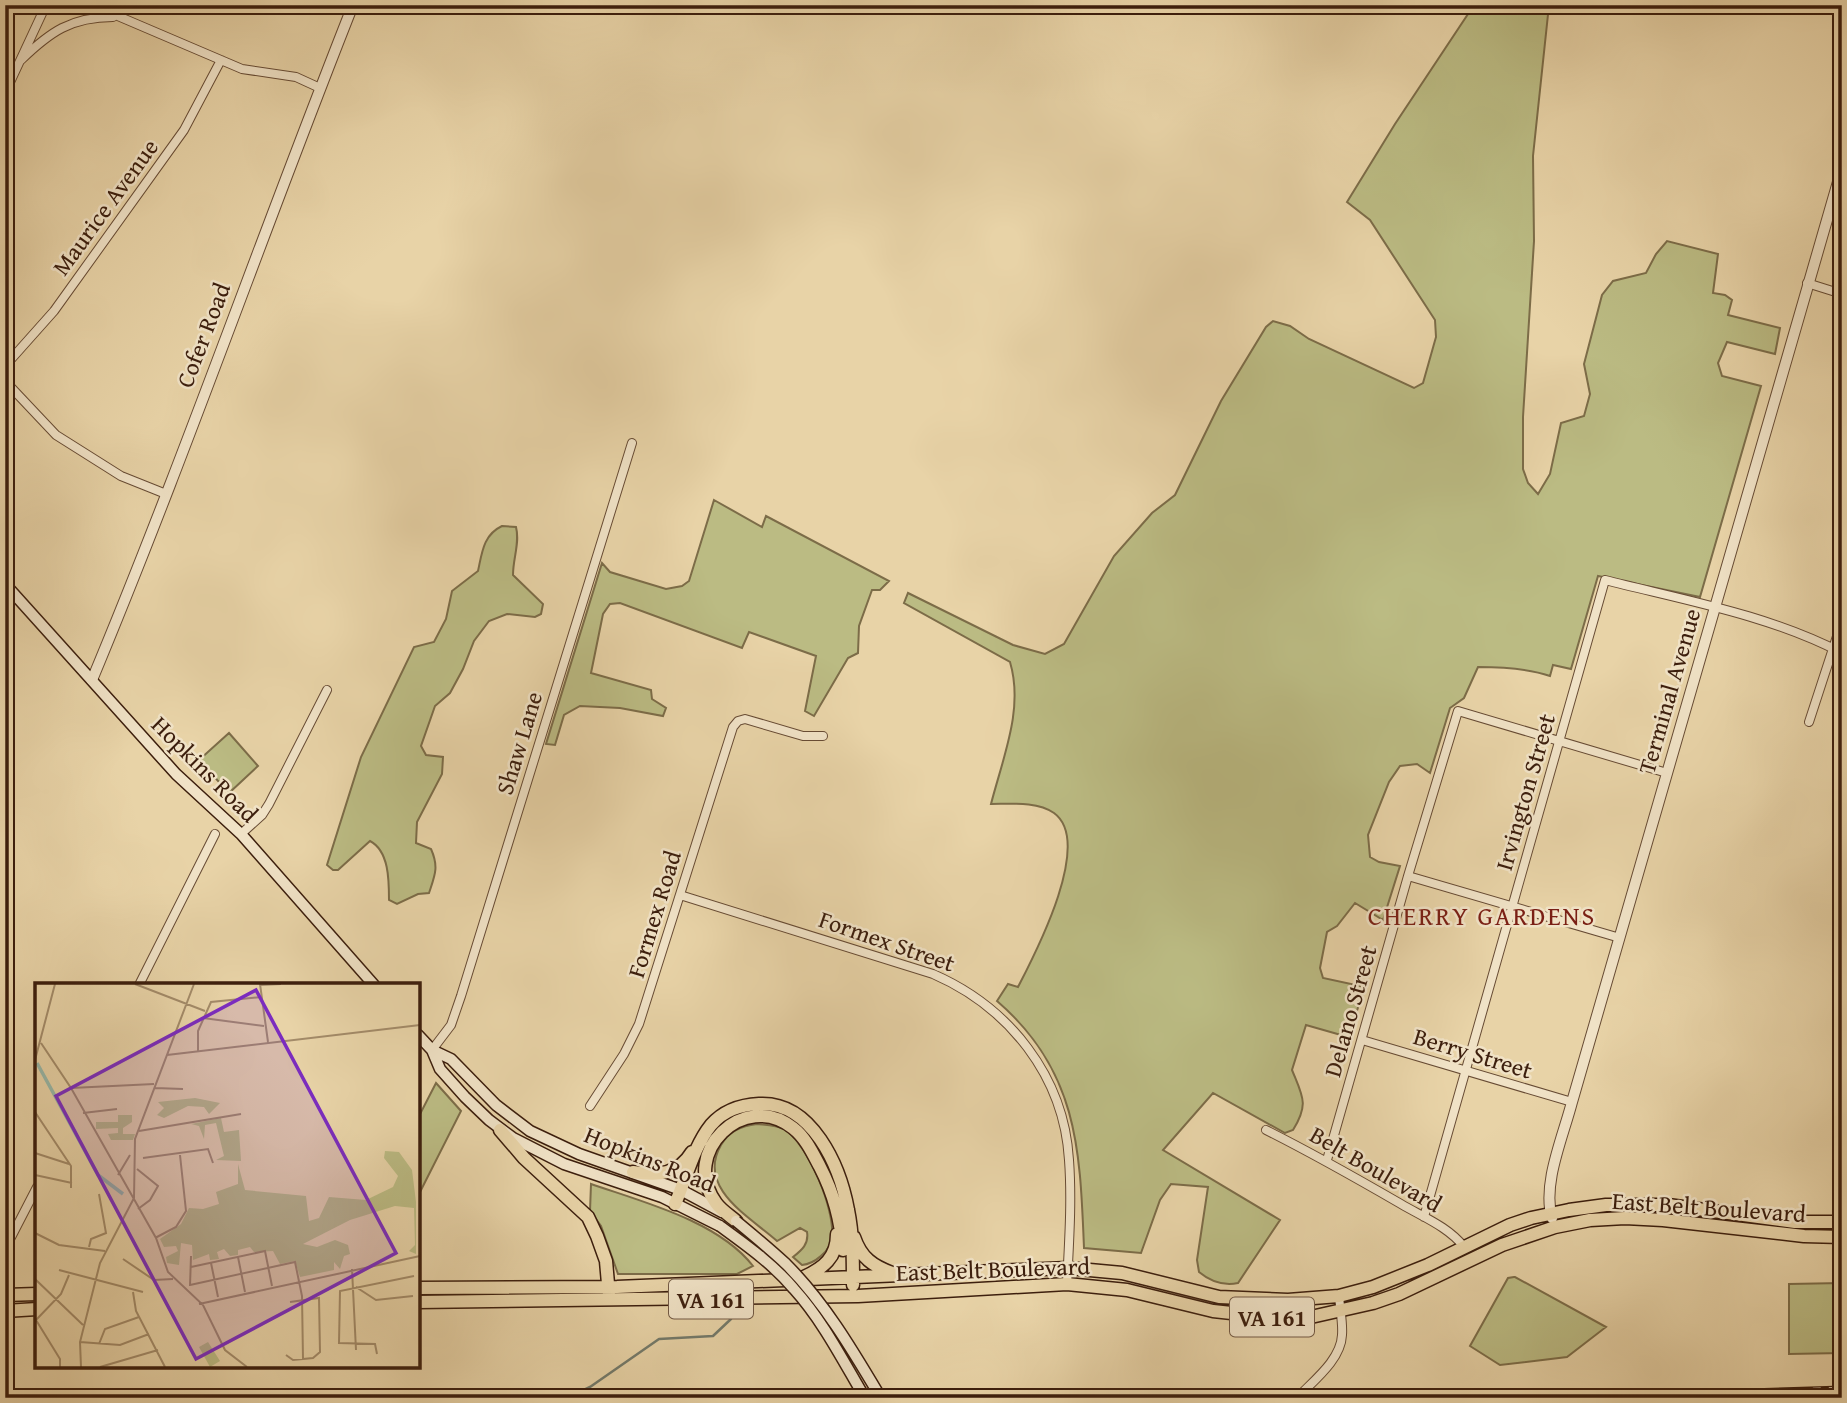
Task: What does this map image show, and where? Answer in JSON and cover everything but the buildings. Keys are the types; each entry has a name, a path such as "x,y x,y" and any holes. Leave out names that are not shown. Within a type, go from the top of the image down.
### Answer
{"main road":[{"name":"Hopkins Road","path":"5,584 176,774 241,834 372,983"},
{"name":"Hopkins Road","path":"420,1037 432,1050 440,1069 500,1130 564,1164 675,1204 720,1226 765,1261 796,1291 832,1342 865,1398"},
{"name":"Hopkins Road","path":"432,1050 451,1059 496,1105 530,1130 579,1154 681,1190 736,1221 806,1286 846,1340 881,1398"},
{"path":"675,1204 705,1135 723,1113 738,1107 768,1104 788,1110 810,1126 826,1149 844,1193 857,1244 867,1260 875,1267 899,1276"},
{"path":"736,1221 717,1204 706,1182 712,1142 733,1123 747,1117 776,1119 796,1129 806,1141 828,1182 838,1213 853,1296"},
{"path":"500,1130 524,1158 587,1217 606,1261 609,1294"},
{"path":"633,1172 663,1174 679,1168 705,1135"},
{"name":"East Belt Boulevard","path":"420,1302 609,1294 797,1280 1068,1268 1122,1273 1219,1297 1277,1300 1339,1296 1399,1278 1510,1225 1551,1213 1606,1205 1668,1205 1795,1222 1842,1222"},
{"path":"1702,1210 1722,1226"},
{"path":"797,1280 820,1269 831,1257 837,1242 838,1213"},
{"name":"East Belt Boulevard","path":"420,1288 609,1294 853,1296 1067,1284 1127,1290 1213,1311 1252,1316 1311,1317 1399,1294 1502,1245 1555,1227 1590,1220 1625,1218 1842,1237"},
{"path":"849,1278 850,1221"},
{"path":"5,1295 35,1294"},
{"path":"5,1311 35,1309"}],"street":[{"path":"5,93 46,5"},
{"path":"92,5 242,69 296,77 320,88"},
{"name":"Cofer Road","path":"92,680 353,5"},
{"path":"21,60 46,36 61,27 98,17 119,17"},
{"name":"Maurice Avenue","path":"5,366 54,311 184,130 221,60"},
{"name":"Terminal Avenue","path":"1555,1227 1551,1213 1550,1184 1572,1102 1842,168"},
{"path":"1807,284 1842,294"},
{"path":"5,381 56,435 121,476 166,494"},
{"name":"Shaw Lane","path":"432,1050 451,1025 461,996 632,443"},
{"name":"Irvington Street","path":"1424,1217 1605,580 1714,607"},
{"path":"1714,607 1791,630 1838,650"},
{"path":"1809,722 1838,650 1842,621"},
{"path":"241,834 262,816 327,690"},
{"name":"Delano Street","path":"1327,1160 1458,711 1560,742"},
{"name":"Formex Road","path":"590,1106 624,1054 639,1024 731,730 742,720 750,720 803,736 823,736"},
{"path":"1560,742 1667,773"},
{"path":"140,983 215,834"},
{"path":"1408,876 1620,938"},
{"name":"Formex Street","path":"680,895 933,974 970,993 1003,1019 1035,1057 1050,1085 1064,1125 1070,1181 1067,1284"},
{"name":"Berry Street","path":"1362,1040 1572,1102"},
{"name":"Belt Boulevard","path":"1266,1130 1327,1160 1424,1217 1456,1237 1464,1247"},
{"path":"5,1249 35,1191"},
{"path":"1297,1398 1329,1365 1338,1351 1342,1337 1339,1296"}],"green space":[{"path":"1474,5 1549,5 1533,156 1534,241 1523,417 1523,469 1528,483 1538,494 1550,474 1561,423 1584,416 1590,394 1584,364 1602,295 1613,281 1646,273 1667,241 1718,254 1713,293 1725,295 1732,300 1728,315 1780,328 1775,354 1727,342 1718,363 1722,376 1761,386 1700,597 1598,576 1571,669 1553,665 1550,676 1532,671 1478,667 1464,698 1450,708 1430,773 1417,764 1400,766 1389,782 1368,835 1370,857 1379,862 1400,866 1383,920 1355,903 1337,926 1327,932 1320,968 1323,978 1365,987 1348,1037 1306,1025 1292,1070 1303,1100 1301,1113 1293,1130 1285,1133 1213,1093 1163,1150 1280,1220 1238,1283 1213,1281 1199,1272 1197,1260 1208,1187 1171,1184 1160,1200 1141,1253 1084,1248 1076,1145 1059,1084 1044,1055 1024,1028 997,1001 1008,984 1018,987 1047,925 1065,872 1068,848 1065,827 1054,813 1047,809 1023,804 991,804 1013,715 1015,697 1010,662 904,603 908,593 1013,645 1045,654 1064,644 1114,556 1152,513 1175,495 1221,401 1266,327 1273,321 1290,326 1309,339 1414,388 1423,383 1436,337 1435,320 1370,220 1347,202"},
{"path":"714,500 762,527 766,516 889,581 880,590 872,590 859,626 858,653 848,658 814,716 805,711 816,656 749,632 742,648 620,603 610,604 603,614 591,673 651,690 652,699 666,708 663,716 620,708 580,706 564,715 555,745 546,744 602,563 610,572 666,589 682,586 689,581"},
{"path":"502,526 516,527 513,575 543,604 541,614 535,617 507,614 489,621 474,641 450,693 435,706 421,746 426,755 443,757 442,774 417,822 416,843 431,849 435,861 434,876 429,893 418,894 397,904 389,900 388,875 381,852 370,841 338,870 327,865 361,757 414,647 434,642 446,619 452,591 478,571 487,539"},
{"path":"229,733 258,766 229,793 199,760"},
{"path":"436,1083 461,1111 420,1192 420,1114"},
{"path":"757,1124 784,1129 793,1137 811,1162 824,1194 832,1225 831,1242 821,1256 807,1264 802,1265 793,1257 804,1246 807,1232 800,1228 777,1241 730,1200 715,1175 715,1160 724,1140 736,1130"},
{"path":"591,1184 656,1206 700,1225 738,1250 753,1266 737,1274 618,1274 601,1226 590,1211"},
{"path":"1514,1277 1606,1327 1567,1357 1500,1365 1470,1346 1508,1278"},
{"path":"1842,1283 1842,1353 1789,1354 1789,1284"}],"waterway":[{"path":"567,1398 590,1387 659,1339 713,1336 731,1319"}],"railway":[{"path":"1525,1398 1842,1388"}],"district":[{"name":"CHERRY GARDENS","path":"1482,915"}]}
